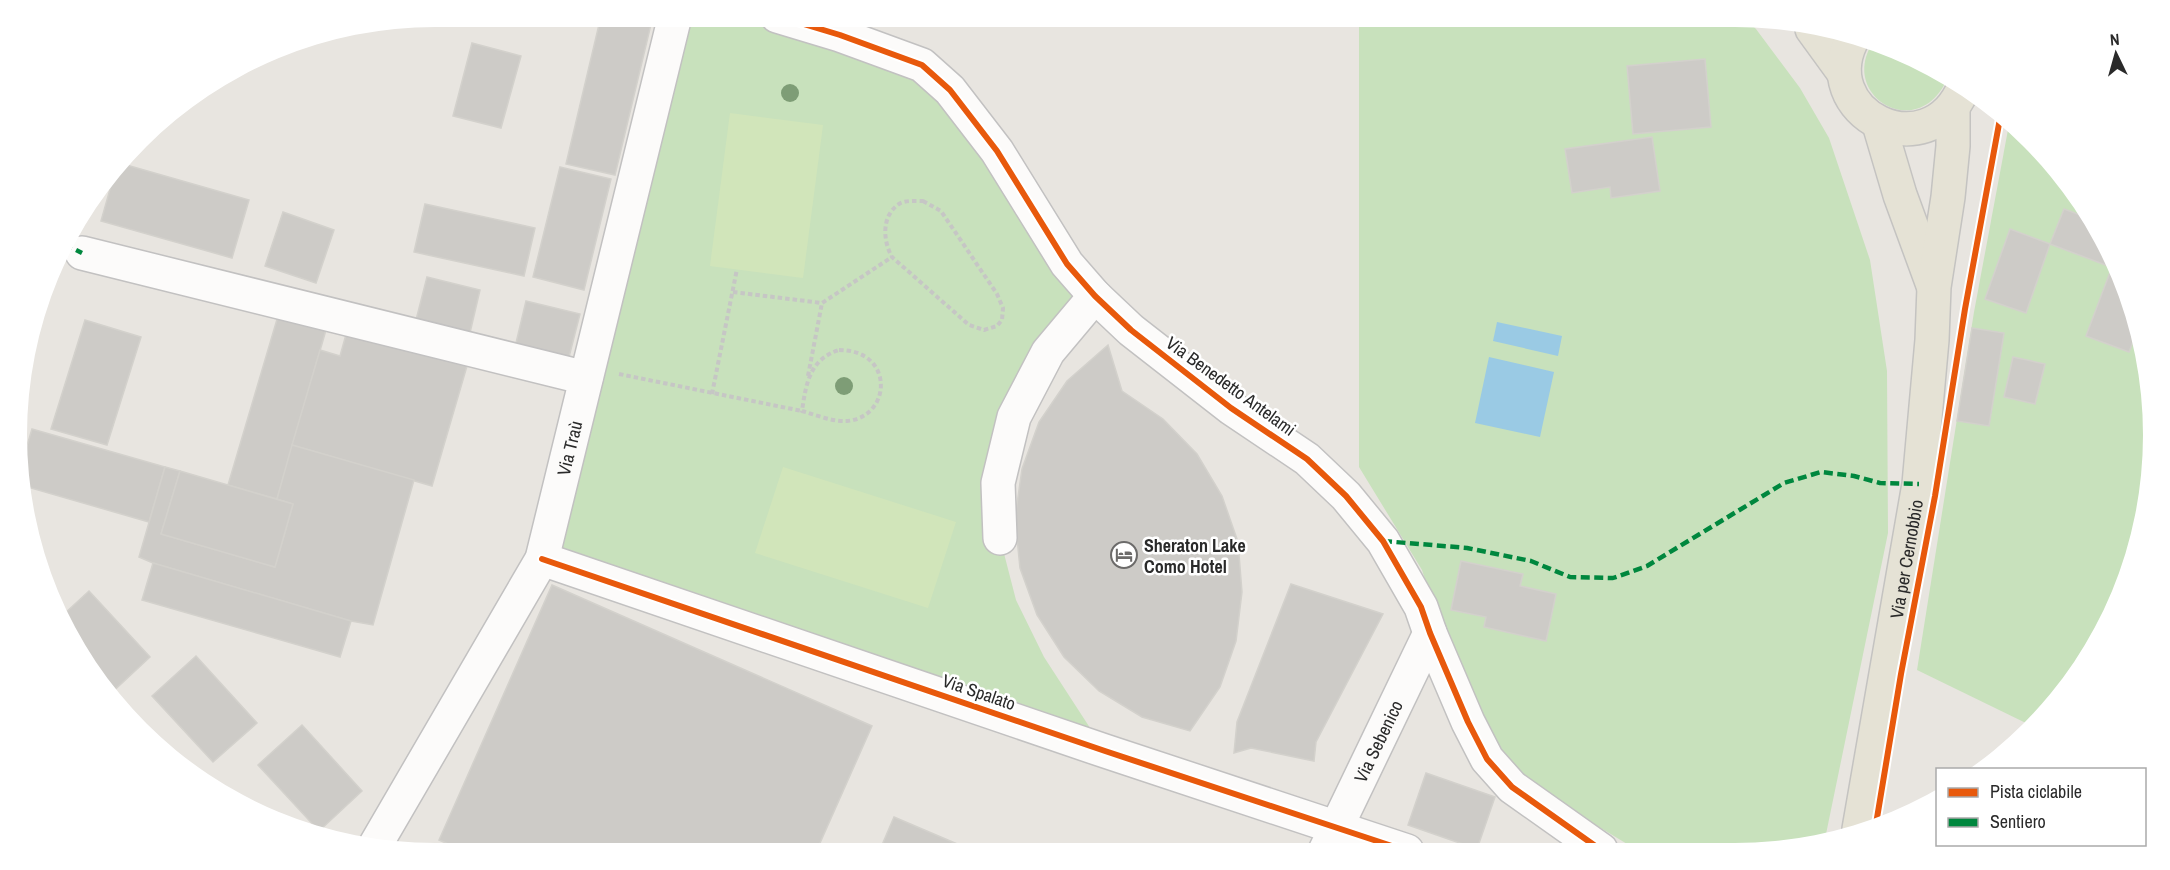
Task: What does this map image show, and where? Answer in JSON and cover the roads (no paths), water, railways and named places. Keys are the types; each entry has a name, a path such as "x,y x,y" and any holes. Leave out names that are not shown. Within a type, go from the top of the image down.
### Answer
{"main road":[{"path":"1817,35 1844,73"},
{"path":"1851,44 1845,59 1844,73 1850,94 1864,114 1879,124 1896,129 1914,129 1936,122 1958,97"},
{"name":"Via per Cernobbio","path":"1860,823 1919,484 1932,340 1934,287 1948,197 1958,97"},
{"name":"Via per Cernobbio","path":"1879,124 1900,195 1934,287"}],"street":[{"name":"Via Traù","path":"379,839 542,559 672,27"},
{"name":"Via Benedetto Antelami","path":"813,27 922,65 950,90 997,151 1067,264 1095,296 1131,330 1231,408 1307,459 1346,496 1383,541 1421,607 1468,722 1487,759 1512,787 1591,843"},
{"path":"82,253 588,373"},
{"path":"1000,538 998,483 1014,417 1048,352 1095,296"},
{"name":"Via Spalato","path":"542,559 1093,747 1331,839 1356,843"},
{"name":"Via Sebenico","path":"1331,839 1430,633"}],"water":[{"path":"1497,322 1562,336 1558,356 1493,341"},
{"path":"1489,357 1554,372 1540,437 1475,423"}],"place":[{"name":"Sheraton Lake Como Hotel","path":"1124,555"}]}
